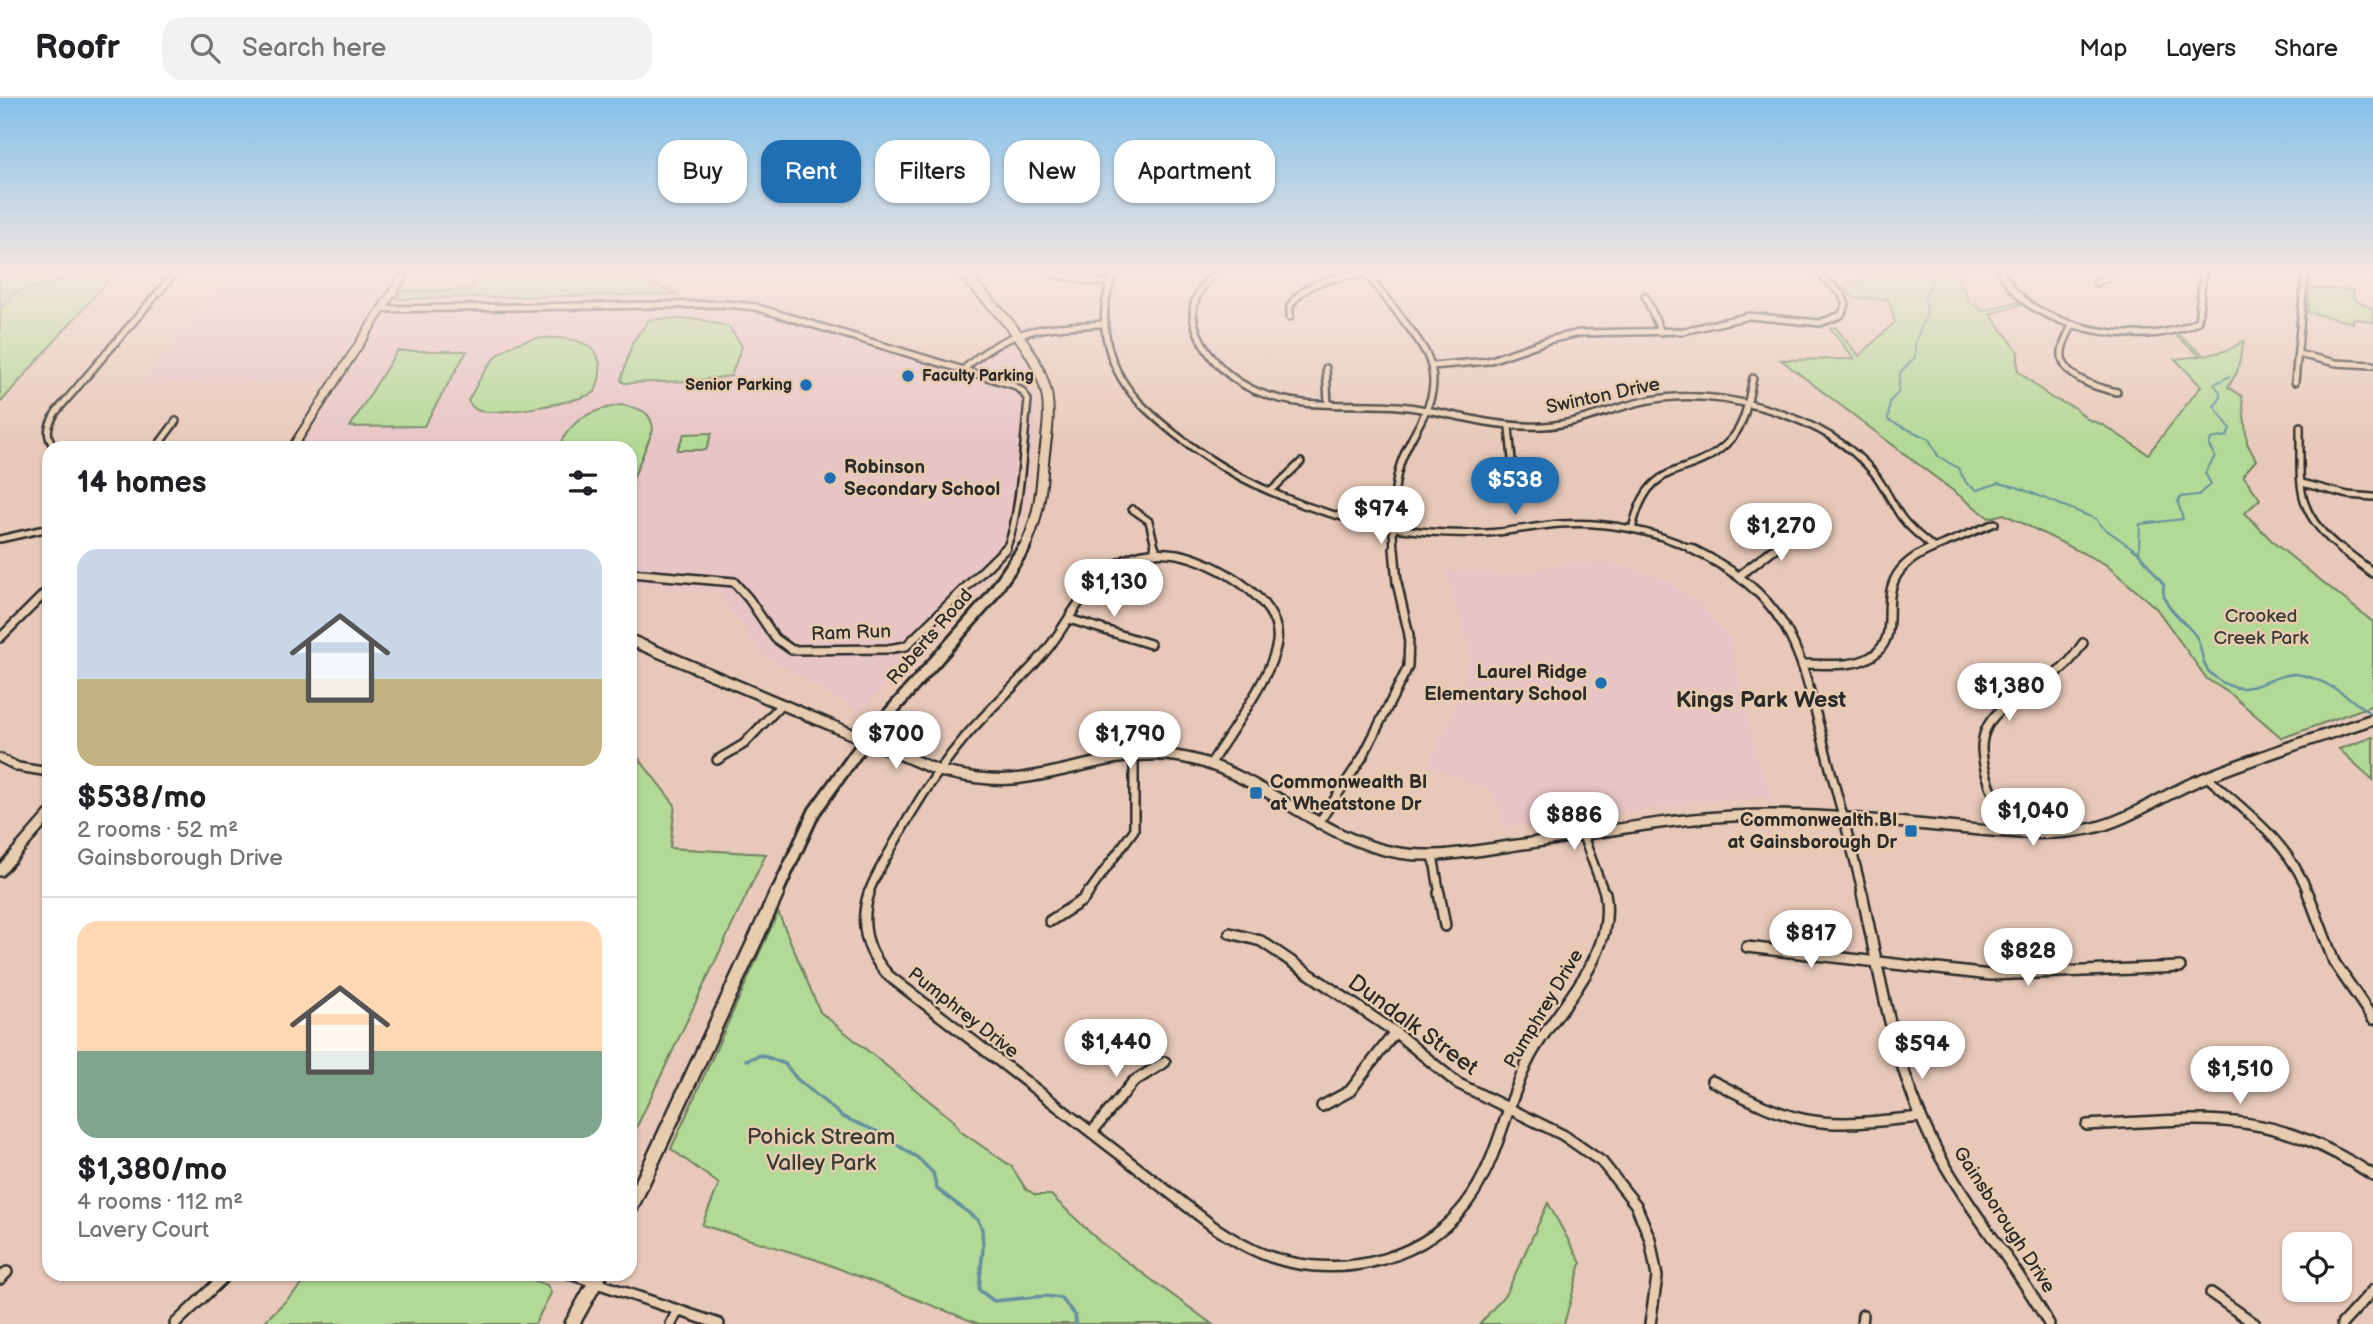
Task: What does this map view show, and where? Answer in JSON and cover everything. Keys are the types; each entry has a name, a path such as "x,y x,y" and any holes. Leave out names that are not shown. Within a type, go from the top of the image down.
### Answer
{"main road":[{"name":"Roberts Road","path":"637,1194 800,836 828,790 865,741 988,601 1031,535 1041,490 1047,397 1036,365 1013,330"},
{"path":"572,1324 596,1281"}],"street":[{"path":"50,441 47,427 56,412 126,330"},
{"path":"297,441 368,330"},
{"name":"Ram Run","path":"637,574 734,582 748,597 780,645 792,650 868,650 906,646 1005,551 1012,537 1028,398 1019,388 835,330"},
{"path":"963,370 981,351 1016,334 1033,330"},
{"name":"Gainsborough Drive","path":"1105,330 1115,370 1132,395 1149,412 1203,455 1271,491 1343,519 1395,528 1482,533 1578,524 1632,529 1690,548 1739,576 1761,595 1792,636 1803,664 1844,818 1896,1046 1920,1117 1966,1200 2036,1299 2049,1324"},
{"name":"Swinton Drive","path":"1195,330 1214,360 1241,384 1266,396 1297,402 1391,405 1509,427 1564,423 1666,398 1704,397 1747,404 1800,421 1847,448 1873,473 1908,525 1933,547"},
{"path":"1318,824 1352,778 1409,663 1410,639 1397,581 1395,490 1399,466 1408,444 1429,411 1435,393 1433,366 1408,330"},
{"path":"1433,366 1488,361 1549,340 1608,330"},
{"path":"1615,330 1681,330"},
{"path":"2070,330 2063,348 2065,363 2076,375 2090,384 2117,392"},
{"path":"2112,330 2165,333 2179,330"},
{"path":"2295,382 2300,330"},
{"path":"2298,354 2336,363 2373,365"},
{"path":"1326,368 1328,402"},
{"path":"1632,529 1637,504 1647,488 1665,475 1705,459 1726,446 1741,426 1752,378"},
{"path":"161,441 176,421"},
{"path":"2300,426 2304,503 2314,523 2373,573"},
{"path":"1509,427 1512,460"},
{"path":"1271,491 1301,462"},
{"path":"2302,483 2348,495 2373,497"},
{"path":"1132,509 1147,516 1152,526 1156,553"},
{"path":"1739,576 1773,551 1791,521"},
{"path":"1803,664 1848,664 1867,659 1880,650 1890,627 1891,586 1896,573 1906,561 1933,547 1995,523"},
{"path":"0,539 42,530"},
{"name":"Pumphrey Drive","path":"1210,763 1270,662 1278,641 1276,622 1265,603 1213,564 1191,556 1156,553 1127,559 1107,570 1093,583 1045,652 969,733 939,771 870,889 865,904 863,930 866,944 889,976 1229,1236 1248,1247 1296,1264 1351,1266 1402,1254 1445,1227 1475,1192 1530,1056 1600,947 1607,915 1604,893 1583,836"},
{"path":"0,638 42,596"},
{"path":"1069,619 1150,644"},
{"path":"637,643 939,771 968,777 1011,779 1109,758 1134,755 1178,757 1210,763 1247,780 1336,834 1375,848 1433,855 1741,816 1844,818 2008,832 2065,832 2106,825 2132,816 2177,790 2207,777 2373,719"},
{"path":"2008,832 1983,758 1985,730 1999,712 2062,669 2083,643"},
{"path":"717,760 744,744 781,705"},
{"path":"1050,921 1083,900 1134,830 1134,755"},
{"path":"0,758 18,766 42,771"},
{"path":"2207,777 2272,836 2292,860 2302,879 2331,957 2347,985 2373,1019"},
{"path":"0,871 42,823"},
{"path":"1433,855 1445,926"},
{"name":"Dundalk Street","path":"1230,933 1261,941 1395,1032 1457,1083 1588,1150 1626,1189 1644,1222 1655,1259 1657,1290 1650,1324"},
{"path":"1747,947 1990,975 2180,967"},
{"path":"1322,1106 1350,1090 1395,1032"},
{"path":"1092,1132 1137,1078 1151,1067 1165,1062"},
{"path":"1712,1081 1788,1115 1810,1121 1920,1117"},
{"path":"2087,1125 2218,1119 2245,1121 2316,1143 2373,1174"},
{"path":"175,1324 220,1281"},
{"path":"606,1281 719,1324"},
{"path":"2342,1324 2373,1290"},
{"path":"2211,1293 2255,1324"},
{"path":"671,1324 678,1310"}],"shaded area":[{"path":"185,330 358,330 325,381 141,384"},
{"name":"Robinson Secondary School","path":"377,330 837,330 961,369 984,348 1005,337 1026,364 1035,390 1036,417 1027,509 1009,549 959,615 860,712 762,655 718,593 637,587 637,441 306,441 347,376 352,374 359,363 358,359"},
{"name":"Laurel Ridge Elementary School","path":"1569,563 1617,564 1665,579 1703,605 1730,639 1757,759 1774,798 1719,800 1505,827 1493,792 1427,766 1454,711 1471,655 1445,570 1507,574"}],"green space":[{"path":"0,330 64,330 0,403"},
{"path":"641,330 731,330 742,346 731,376 692,381 624,383 621,380 633,341"},
{"name":"Crooked Creek Park","path":"1832,330 1838,330 1859,356 1886,330 2002,330 2018,351 2018,371 2051,398 2074,407 2087,419 2103,425 2148,454 2201,386 2175,359 2201,356 2177,337 2180,336 2205,356 2228,350 2244,341 2237,372 2228,387 2242,396 2247,443 2256,460 2243,475 2260,499 2245,513 2274,543 2373,622 2373,705 2282,738 2232,695 2207,679 2156,608 2105,564 2004,514 1989,518 1781,360 1854,359"},
{"path":"538,338 566,339 589,346 600,363 600,376 595,392 556,404 521,410 491,412 473,408 468,401 494,359 512,345"},
{"path":"397,351 467,351 424,426 350,427"},
{"path":"621,405 643,411 650,418 653,430 637,469 637,441 562,441 575,423 600,410"},
{"path":"712,433 706,450 677,450 684,434"},
{"path":"2373,737 2373,780 2339,749"},
{"path":"637,756 675,805 670,848 766,854 637,1126"},
{"name":"Pohick Stream Valley Park","path":"778,912 820,1012 954,1121 960,1131 1011,1166 1026,1189 1036,1195 1051,1195 1100,1242 1212,1324 979,1324 817,1260 702,1225 719,1184 671,1149"},
{"path":"1548,1203 1581,1263 1564,1324 1480,1324 1507,1292"},
{"path":"306,1281 536,1281 547,1285 551,1293 535,1324 262,1324"}],"waterway":[{"path":"1920,330 1915,342 1915,357 1900,373 1898,393 1890,401 1888,420 1929,439 1938,456 1958,468 1967,484 1977,490 1999,483 2017,487 2096,519 2101,526 2135,550"},
{"path":"2139,550 2140,524 2183,519 2178,502 2180,497 2198,495 2211,484 2205,473 2215,456 2209,446 2211,439 2227,436 2230,428 2214,406 2220,399 2220,392 2214,384 2230,376"},
{"path":"2132,548 2139,553"},
{"path":"2139,553 2164,585 2163,593 2169,607 2197,638 2207,669 2220,680 2237,688 2246,688 2288,675 2306,676 2335,688 2368,712"},
{"path":"746,1060 761,1055 785,1064 797,1079 843,1117 876,1131 919,1159 933,1173 937,1189 978,1220 982,1229 983,1248 979,1290 994,1301 1045,1296 1061,1298 1075,1315 1076,1324"}],"place":[{"name":"Faculty Parking","path":"908,376"},
{"name":"Senior Parking","path":"806,385"},
{"name":"Robinson Secondary School","path":"830,478"},
{"name":"Laurel Ridge Elementary School","path":"1601,683"},
{"name":"Commonwealth Bl at Wheatstone Dr","path":"1256,793"},
{"name":"Commonwealth Bl at Gainsborough Dr","path":"1911,831"}],"district":[{"name":"Kings Park West","path":"1761,700"}]}
